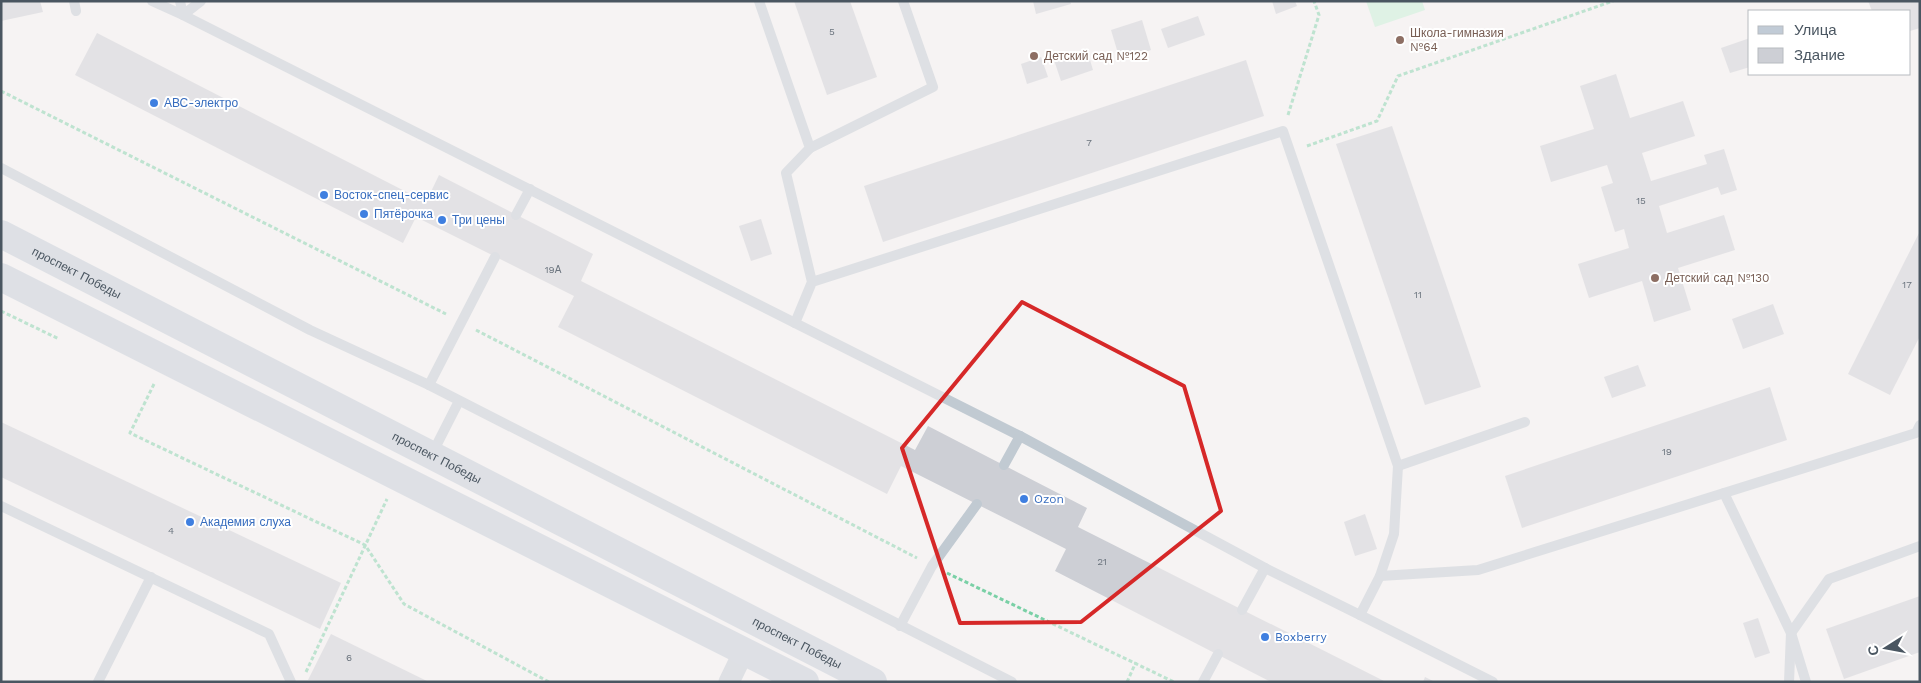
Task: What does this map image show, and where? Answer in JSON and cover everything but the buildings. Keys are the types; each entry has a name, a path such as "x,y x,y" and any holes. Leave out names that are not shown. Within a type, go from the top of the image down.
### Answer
{"main road":[{"name":"проспект Победы","path":"1,234 872,682"},
{"path":"1,277 805,682"}],"street":[{"path":"729,682 744,651"}],"lane":[{"path":"152,1 1020,436 1265,568 1493,682"},
{"path":"180,1 183,15"},
{"path":"183,15 201,1"},
{"path":"759,1 810,148"},
{"path":"795,323 812,282 786,172 810,148 934,87 903,1"},
{"path":"812,282 1283,131 1398,466 1394,534 1380,576 1360,614"},
{"path":"1,168 310,330 429,385 1012,682"},
{"path":"516,215 530,189"},
{"path":"429,385 495,257"},
{"path":"432,455 459,401"},
{"path":"1398,466 1525,422"},
{"path":"1380,576 1478,570 1916,433 1920,425"},
{"path":"1004,465 1020,436"},
{"path":"1724,493 1791,633 1806,682"},
{"path":"900,626 932,566 977,504"},
{"path":"1,506 269,634 291,682"},
{"path":"1789,682 1791,633 1829,579 1920,546"},
{"path":"1242,610 1265,568"},
{"path":"98,682 150,577"},
{"path":"1203,682 1218,654"}],"path":[{"path":"1283,131 1319,15 1314,1"},
{"path":"1290,152 1377,121 1398,76 1613,1"},
{"path":"1,91 462,322 932,566 1136,662 1174,682"},
{"path":"154,384 130,433 365,545 404,604 549,682"},
{"path":"305,673 387,497"},
{"path":"1126,682 1136,662"}],"highlighted area":[{"path":"1022,302 1184,386 1221,511 1081,622 960,623 902,448"}],"green space":[{"path":"1366,1 1422,1 1425,10 1375,27"}],"place":[{"name":"Школа-гимназия №64","path":"1400,40"},
{"name":"Детский сад №122","path":"1034,56"},
{"name":"АВС-электро","path":"154,103"},
{"name":"Восток-спец-сервис","path":"324,195"},
{"name":"Пятёрочка","path":"364,214"},
{"name":"Три цены","path":"442,220"},
{"name":"Детский сад №130","path":"1655,278"},
{"name":"Ozon","path":"1024,499"},
{"name":"Академия слуха","path":"190,522"},
{"name":"Boxberry","path":"1265,637"}]}
